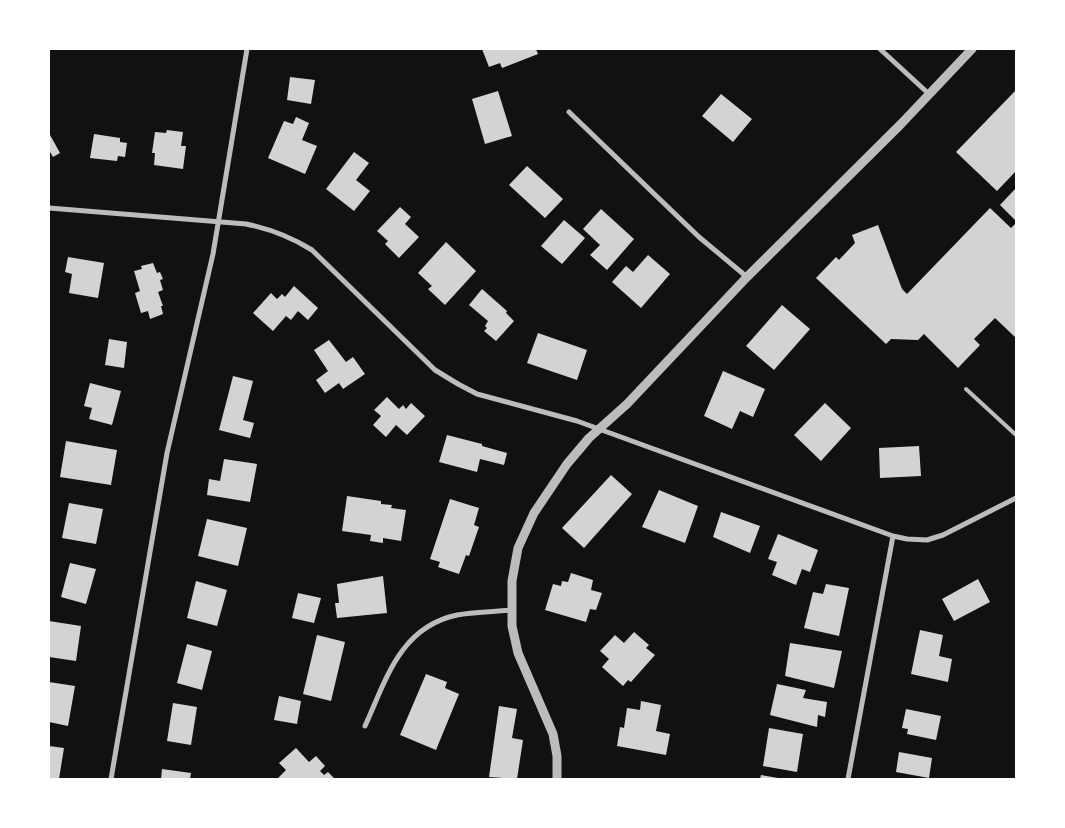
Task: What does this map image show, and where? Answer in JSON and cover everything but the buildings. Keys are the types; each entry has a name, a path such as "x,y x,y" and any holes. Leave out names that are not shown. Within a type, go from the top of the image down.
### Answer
{"street":[{"path":"111,779 167,453 213,254 247,49"},
{"path":"880,49 929,94"},
{"path":"556,779 557,756 553,734 518,653 511,610 512,581 518,548 529,523 567,464 599,428 627,404 747,277 901,124 972,49"},
{"path":"570,112 699,237 747,277"},
{"path":"49,208 246,224 266,228 290,237 312,250 435,370 477,394 564,416 894,536 927,540 943,536 1016,498"},
{"path":"848,779 894,536"},
{"path":"365,726 395,659 407,643 420,632 437,622 457,615 511,610"}],"lane":[{"path":"966,389 1016,435"}]}
